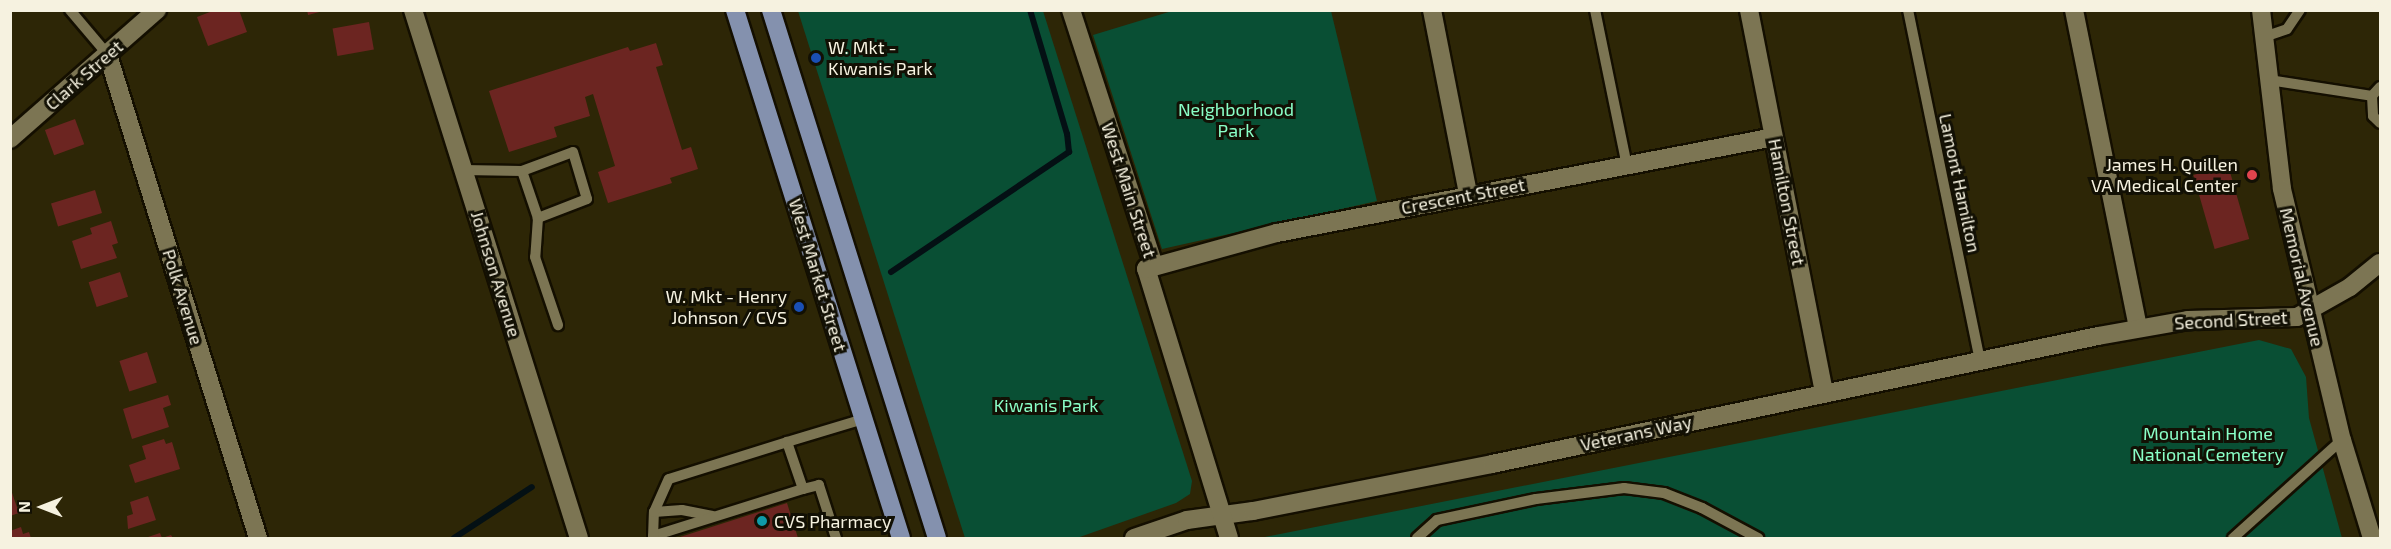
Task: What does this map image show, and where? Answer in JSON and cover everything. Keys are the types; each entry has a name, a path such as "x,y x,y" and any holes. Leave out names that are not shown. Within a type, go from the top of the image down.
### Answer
{"main road":[{"name":"West Market Street","path":"735,10 901,538"},
{"name":"West Market Street","path":"771,10 937,538"}],"street":[{"name":"Clark Street","path":"10,139 157,10"},
{"name":"Johnson Avenue","path":"413,10 579,538"},
{"name":"West Main Street","path":"1071,10 1154,265 1146,269 1148,281 1229,538"},
{"path":"1432,10 1468,194"},
{"name":"Hamilton Street","path":"1749,10 1824,393"},
{"path":"2074,10 2138,328"},
{"name":"Memorial Avenue","path":"2261,10 2282,189 2342,440 2372,538"},
{"name":"Polk Avenue","path":"108,55 258,538"},
{"name":"Crescent Street","path":"1154,265 1277,232 1774,137"},
{"name":"Second Street","path":"2138,328 2188,320 2259,320 2310,312 2380,263"},
{"name":"Veterans Way","path":"1134,538 1187,520 1333,495 2138,328"}],"lane":[{"path":"70,10 108,55"},
{"path":"1595,10 1627,166"},
{"name":"Lamont Hamilton","path":"1908,10 1980,361"},
{"path":"2264,37 2287,29 2300,10"},
{"path":"2269,80 2372,96"},
{"path":"2380,87 2372,96 2373,116 2380,123"},
{"path":"463,170 522,171 573,152 587,199 538,218"},
{"path":"522,171 538,218 535,257 558,326"},
{"path":"836,538 819,485 653,537 654,512 669,479 863,419"},
{"path":"2233,538 2342,440"},
{"path":"787,442 803,489"},
{"path":"1417,538 1437,520 1547,497 1624,488 1664,494 1702,508 1758,538"},
{"path":"654,512 682,510 716,517"}],"green space":[{"name":"Kiwanis Park","path":"798,11 1043,11 1192,481 1190,494 1176,503 1077,538 965,538"},
{"name":"Neighborhood Park","path":"1172,11 1331,11 1377,201 1162,249 1093,35"},
{"name":"Mountain Home National Cemetery","path":"2259,340 2291,349 2306,377 2309,418 2342,538 1260,538"}],"building":[{"path":"215,10 239,10 247,32 208,46 197,17"},
{"path":"307,10 323,10 323,11 308,15"},
{"path":"369,22 374,50 337,56 333,28"},
{"path":"656,43 663,65 656,67 682,150 691,147 698,169 670,178 672,183 608,203 598,172 615,166 593,94 585,97 590,116 554,127 557,137 509,152 489,91 628,47 630,51"},
{"path":"75,119 84,144 54,155 45,130"},
{"path":"2228,165 2249,239 2215,249 2193,175"},
{"path":"95,190 102,213 58,226 51,203"},
{"path":"111,221 118,243 112,245 117,258 81,269 72,241 92,234 90,228"},
{"path":"120,272 128,297 97,307 89,282"},
{"path":"147,352 157,382 129,391 119,361"},
{"path":"168,395 171,405 163,408 169,427 132,439 123,409"},
{"path":"164,439 166,444 172,442 180,469 135,483 129,465 146,459 142,446"},
{"path":"10,487 19,513 10,516"},
{"path":"148,496 156,520 128,529 127,516 133,514 130,502"},
{"name":"CVS Pharmacy","path":"787,503 798,538 677,538"},
{"path":"21,527 23,534 29,532 31,538 10,538 10,531"},
{"path":"160,533 162,538 145,538"}],"waterway":[{"path":"891,272 1069,152 1067,134 1030,10"},
{"path":"454,538 532,487"}],"place":[{"name":"W. Mkt - Kiwanis Park","path":"816,58"},
{"name":"James H. Quillen VA Medical Center","path":"2252,175"},
{"name":"W. Mkt - Henry Johnson / CVS","path":"799,307"},
{"name":"CVS Pharmacy","path":"762,521"}]}
